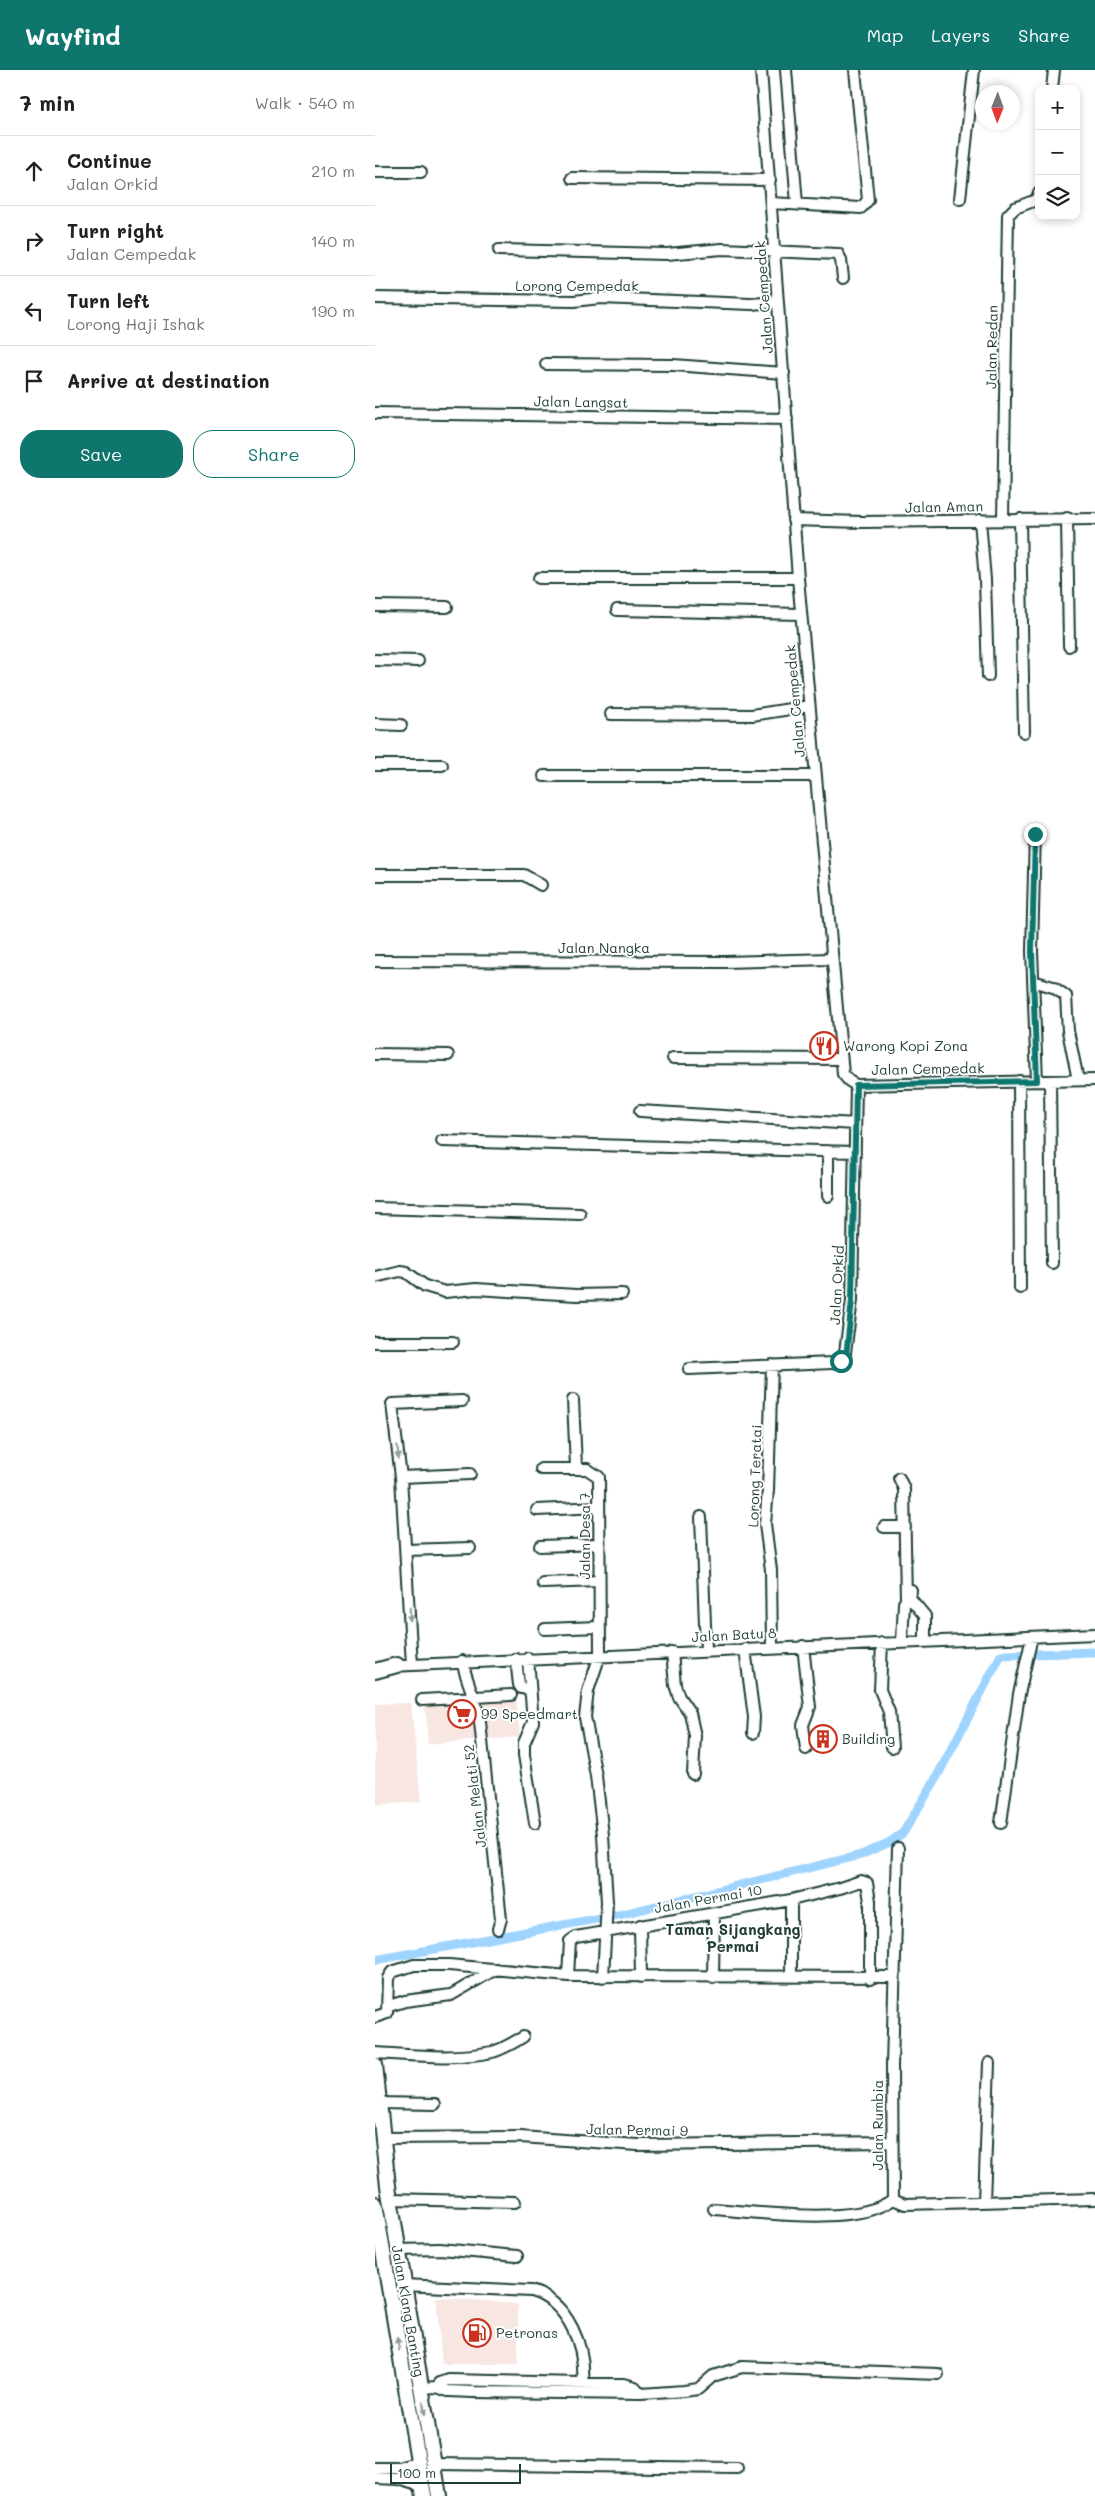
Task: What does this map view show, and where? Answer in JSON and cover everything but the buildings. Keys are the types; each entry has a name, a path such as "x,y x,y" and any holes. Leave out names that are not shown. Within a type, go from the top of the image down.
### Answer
{"highway":[{"path":"375,1664 397,1665"},
{"path":"375,1671 397,1665"},
{"name":"Jalan Klang Banting","path":"375,2066 382,2138 397,2250 439,2496"},
{"name":"Jalan Klang Banting","path":"375,2204 423,2491"}],"street":[{"name":"Jalan Cempedak","path":"761,70 797,578 841,1059 845,1078 856,1085 1095,1080"},
{"path":"786,70 797,204"},
{"path":"771,203 861,208 868,200 855,70"},
{"path":"961,199 974,70"},
{"path":"1052,85 1054,70"},
{"path":"375,172 421,172"},
{"path":"572,178 770,180"},
{"name":"Jalan Redan","path":"1003,519 1008,215 1015,208 1035,200"},
{"path":"499,250 667,254 722,250 838,254 841,260 843,278"},
{"name":"Lorong Cempedak","path":"375,298 574,301 600,298 751,304 778,302"},
{"path":"546,364 673,365 783,373"},
{"name":"Jalan Langsat","path":"375,413 787,419"},
{"name":"Jalan Aman","path":"793,520 980,528 1003,519 1020,526 1095,519"},
{"path":"1067,522 1069,646"},
{"path":"1020,526 1024,732"},
{"path":"980,528 985,580 988,676"},
{"path":"539,578 797,578"},
{"path":"375,606 447,607"},
{"path":"617,610 801,614"},
{"path":"375,660 418,661"},
{"path":"611,714 752,715 809,706"},
{"path":"375,724 401,725"},
{"path":"375,765 442,765"},
{"path":"544,776 815,776"},
{"path":"1035,834 1033,981 1037,1081"},
{"path":"375,875 524,875 541,885"},
{"name":"Jalan Nangka","path":"375,961 724,962 832,959"},
{"path":"1033,981 1053,987 1066,996 1068,1032 1078,1080"},
{"path":"375,1054 448,1055"},
{"path":"673,1058 841,1059"},
{"path":"1019,1081 1020,1288"},
{"path":"1050,1081 1052,1263"},
{"name":"Jalan Orkid","path":"689,1369 832,1363 841,1361 846,1357 852,1300 856,1085"},
{"path":"640,1111 855,1124"},
{"path":"442,1140 855,1152"},
{"path":"828,1196 829,1151"},
{"path":"375,1208 580,1214"},
{"path":"375,1277 400,1271 406,1272 425,1286 445,1292 477,1289 577,1295 622,1294"},
{"path":"375,1342 453,1342"},
{"name":"Lorong Teratai","path":"772,1365 768,1490 765,1506 771,1570 772,1648"},
{"path":"573,1400 576,1467"},
{"path":"412,1664 401,1477 392,1404 462,1401"},
{"name":"Jalan Desa 7","path":"541,1469 587,1468 599,1476 599,1655 588,1691 585,1716 597,1786 607,1902 603,1977"},
{"path":"401,1477 470,1474"},
{"path":"899,1478 904,1489 908,1599 925,1616 925,1641"},
{"path":"537,1510 599,1507"},
{"path":"701,1517 706,1650"},
{"path":"883,1527 905,1527"},
{"path":"540,1546 599,1544"},
{"path":"406,1550 470,1548"},
{"path":"902,1642 903,1612 908,1599 911,1560"},
{"path":"543,1583 599,1582"},
{"path":"545,1629 599,1628"},
{"name":"Jalan Batu 8","path":"397,1665 1095,1634"},
{"path":"1001,1823 1012,1756 1013,1731 1024,1666 1032,1638"},
{"path":"881,1643 880,1690 891,1723 892,1747"},
{"path":"803,1646 810,1707 803,1724 806,1749"},
{"path":"745,1649 753,1717 753,1733"},
{"path":"672,1652 675,1685 679,1697 690,1713 695,1736 693,1774"},
{"path":"528,1658 533,1722 524,1744 524,1756 535,1823"},
{"path":"516,1659 519,1685 521,1688 530,1689"},
{"name":"Jalan Melati 52","path":"462,1661 472,1697 477,1704 479,1716 501,1919 498,1930"},
{"path":"422,1700 511,1695"},
{"name":"Jalan Rumbia","path":"893,2199 894,1977 898,1848"},
{"name":"Jalan Permai 10","path":"568,1976 570,1941 576,1937 605,1928 714,1914 791,1900 861,1881 867,1883 870,1901 870,1979"},
{"path":"791,1900 791,1977"},
{"path":"713,1978 714,1914"},
{"path":"640,1925 641,1977"},
{"path":"375,2017 385,2016 389,2006 386,1993 388,1978 392,1972 414,1965 449,1965 568,1976 603,1977 870,1979 876,1976 894,1977"},
{"path":"389,2006 405,2000 451,1995 496,1969"},
{"path":"375,2053 427,2056 480,2054 494,2052 523,2037"},
{"path":"984,2202 989,2063"},
{"path":"378,2103 435,2104"},
{"name":"Jalan Permai 9","path":"382,2138 520,2137 639,2145 892,2142"},
{"path":"390,2199 515,2202"},
{"path":"714,2209 846,2215 883,2207 893,2199 905,2204 1095,2199"},
{"path":"397,2250 440,2249 517,2256"},
{"path":"403,2285 540,2293 553,2302 573,2329 583,2356 583,2384"},
{"path":"421,2388 437,2387 448,2391 641,2394 693,2390 713,2376 742,2367 938,2374"},
{"path":"437,2387 440,2383 449,2380 629,2385 641,2394"},
{"path":"375,2468 400,2468 418,2462"},
{"path":"433,2464 737,2468"},
{"path":"375,2478 399,2479 423,2491"}],"shaded area":[{"path":"516,1699 520,1737 428,1744 425,1704"},
{"path":"411,1703 421,1802 375,1805 375,1704"},
{"path":"436,2297 518,2304 518,2364 442,2364"}],"waterway":[{"path":"375,1960 623,1914 861,1855 890,1842 903,1833 934,1782 1001,1655 1095,1652"}],"place":[{"name":"Warong Kopi Zona","path":"824,1046"},
{"name":"99 Speedmart","path":"462,1714"},
{"name":"Building","path":"823,1739"},
{"name":"Petronas","path":"477,2333"}],"district":[{"name":"Taman Sijangkang Permai","path":"733,1938"}],"route":[{"path":"841,1361 846,1357 852,1300 856,1085 1037,1081 1032,951 1035,834"}]}
